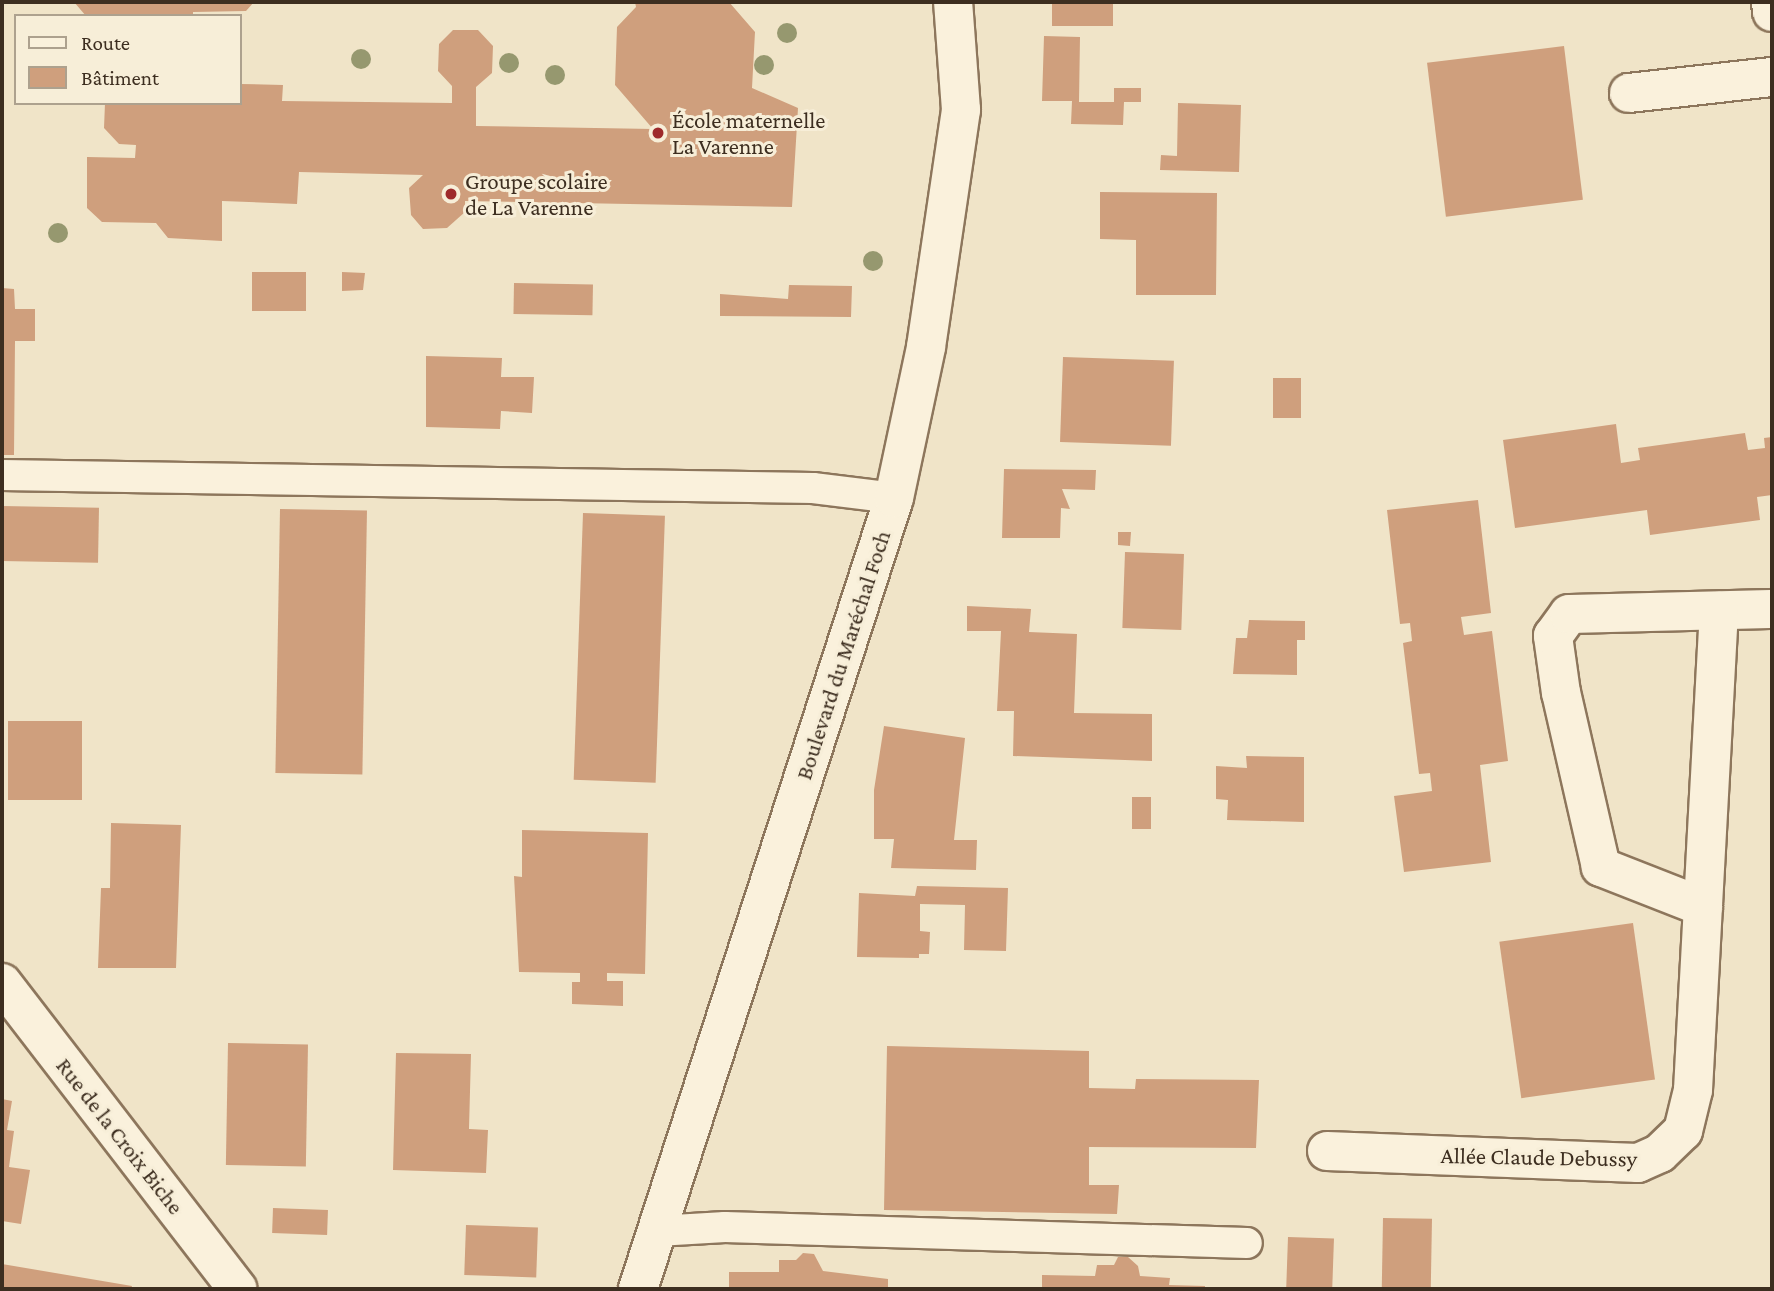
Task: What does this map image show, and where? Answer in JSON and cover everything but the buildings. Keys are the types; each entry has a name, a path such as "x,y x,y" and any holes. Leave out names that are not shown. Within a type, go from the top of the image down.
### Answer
{"street":[{"name":"Boulevard du Maréchal Foch","path":"638,1289 894,498 926,347 961,110 953,2"},
{"path":"1771,2 1772,12"},
{"path":"1629,93 1772,77"},
{"path":"1703,907 1601,867 1561,693 1553,636 1569,614 1772,610"},
{"name":"Allée Claude Debussy","path":"1327,1151 1638,1163 1661,1153 1684,1131 1693,1090 1719,611"},
{"name":"Rue de la Croix Biche","path":"2,983 238,1289"}],"lane":[{"path":"2,475 813,488 894,498"},
{"path":"657,1231 725,1227 1247,1243"}],"place":[{"name":"École maternelle La Varenne","path":"658,133"},
{"name":"Groupe scolaire de La Varenne","path":"451,194"}]}
